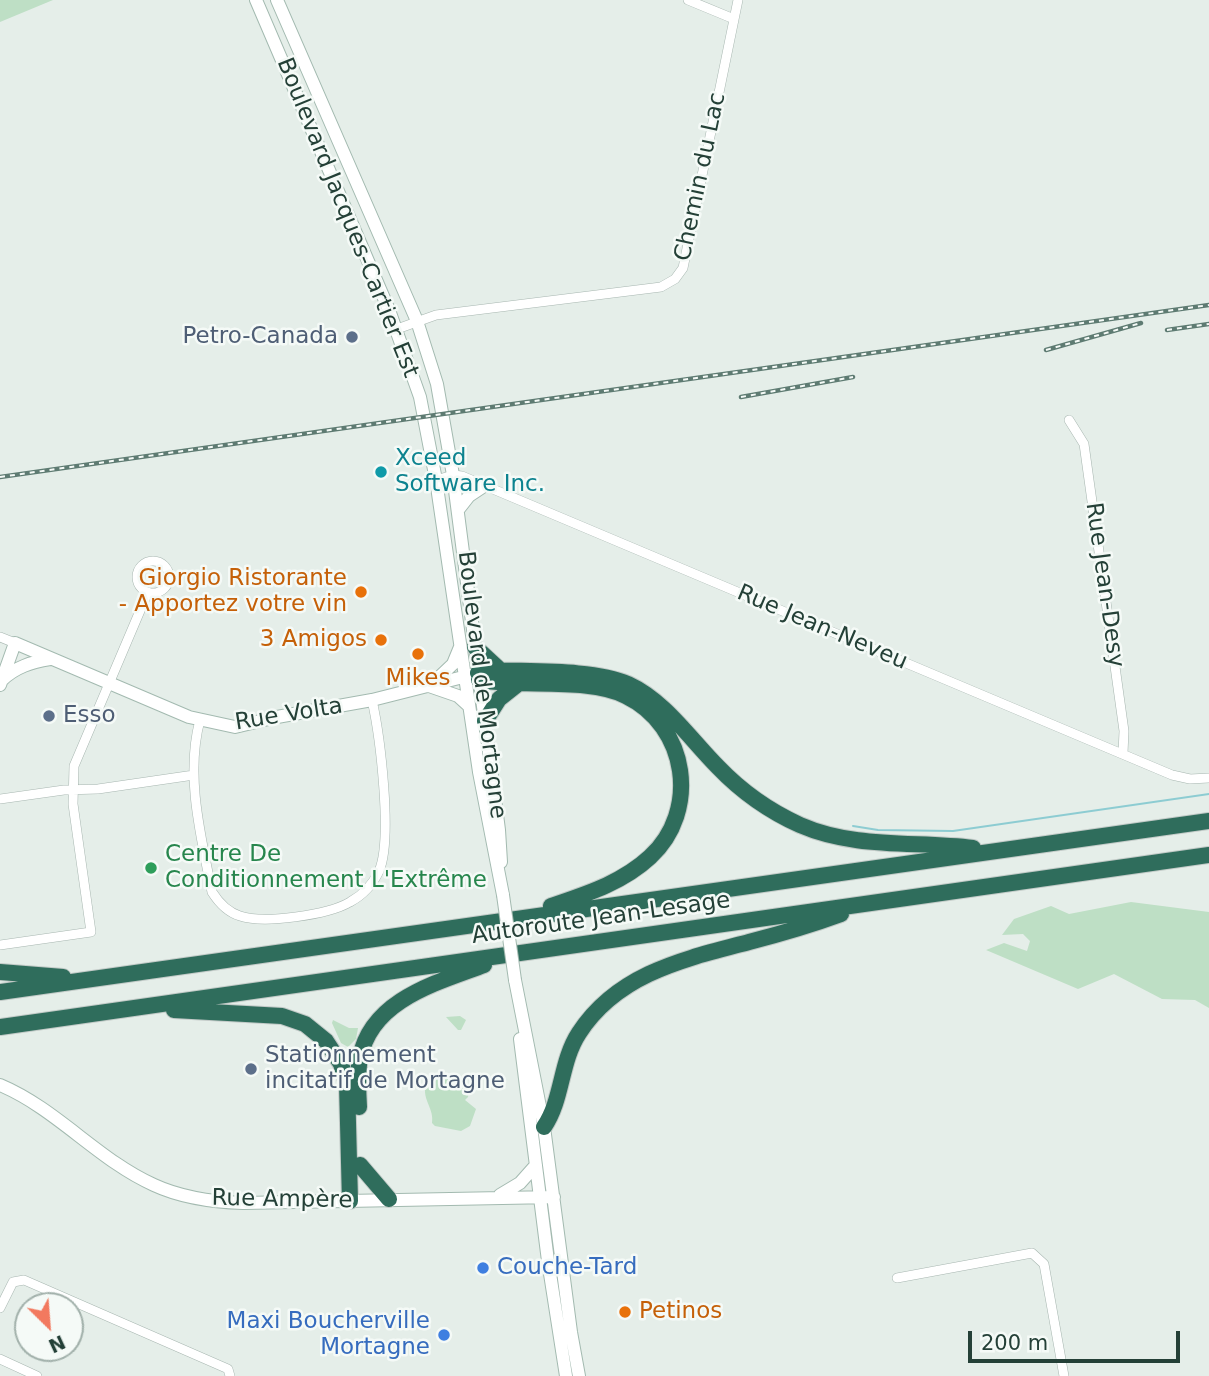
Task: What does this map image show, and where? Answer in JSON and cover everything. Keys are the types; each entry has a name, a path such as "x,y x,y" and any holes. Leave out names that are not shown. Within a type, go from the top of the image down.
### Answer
{"highway":[{"path":"468,645 501,671"},
{"path":"474,677 488,670 597,676 618,681 635,688 663,709 744,791 776,813 807,828 871,843 936,844 996,850"},
{"path":"474,677 518,684 594,687 628,696 651,713 667,732 677,754 682,782 680,803 673,826 659,848 644,863 598,890 518,918"},
{"path":"485,721 499,699 518,684"},
{"name":"Autoroute Jean-Lesage","path":"0,992 1209,821"},
{"name":"Autoroute Jean-Lesage","path":"0,1027 1209,855"},
{"path":"1156,862 1209,866"},
{"path":"544,1127 553,1114 562,1072 577,1036 594,1013 621,988 667,965 798,930 878,902"},
{"path":"355,1201 360,1165 358,1071 362,1048 372,1029 389,1009 427,987 514,954"},
{"path":"0,972 87,979"},
{"path":"130,1008 278,1015 301,1022 318,1033 336,1053 346,1079 355,1201"},
{"path":"360,1165 389,1199"}],"main road":[{"name":"Boulevard Jacques-Cartier Est","path":"256,0 397,329 422,406 436,480"},
{"name":"Boulevard Jacques-Cartier Est","path":"277,0 417,321 443,405 453,475"},
{"name":"Boulevard de Mortagne","path":"453,475 468,645"},
{"name":"Boulevard de Mortagne","path":"436,480 485,721 499,830 503,895"},
{"path":"458,510 469,496 484,486"},
{"path":"1,683 15,643"},
{"name":"Rue Volta","path":"15,643 200,720 235,727 474,677"},
{"path":"428,686 440,678 468,645"},
{"path":"1,683 9,673 20,667 54,658"},
{"name":"Boulevard de Mortagne","path":"474,677 469,706 503,895 536,1164 548,1197 579,1376"},
{"path":"428,686 458,696 469,706"},
{"name":"Boulevard de Mortagne","path":"514,980 544,1127 548,1261 566,1376"},
{"name":"Rue Ampère","path":"0,1085 38,1105 138,1177 169,1191 219,1202 548,1197"},
{"path":"496,1197 520,1183 536,1164"}],"street":[{"path":"688,0 734,19"},
{"name":"Chemin du Lac","path":"397,329 436,315 661,287 675,279 683,268 738,0"},
{"name":"Rue Jean-Desy","path":"1069,420 1084,444 1125,736 1123,753"},
{"path":"436,480 453,475"},
{"name":"Rue Jean-Neveu","path":"453,475 462,476 1181,778 1209,778"},
{"path":"0,945 92,932 72,790 74,766 148,592"},
{"name":"Rue Volta","path":"0,637 15,643"},
{"path":"200,720 194,742 194,775 205,858 212,892 218,902 239,916 253,919 316,912 350,903 373,882 380,869 384,850 383,780 372,700"},
{"path":"0,799 98,789 194,775"},
{"path":"897,1278 1032,1253 1044,1264 1064,1376"},
{"path":"0,1308 13,1282 24,1280 228,1369 230,1376"},
{"path":"0,1359 37,1376"}],"green space":[{"path":"0,0 53,0 0,22"},
{"path":"1131,902 1209,912 1209,1008 1195,1000 1162,999 1114,974 1078,989 986,950 1004,943 1027,951 1030,941 1023,934 1002,935 1014,919 1051,906 1069,914"},
{"path":"460,1016 466,1020 461,1030 458,1030 446,1017"},
{"path":"333,1020 349,1028 358,1028 356,1039 348,1047 341,1043"},
{"path":"445,1075 466,1080 465,1089 469,1092 465,1100 476,1109 470,1126 461,1131 432,1123 425,1088 431,1087 431,1083"}],"waterway":[{"path":"853,826 878,830 953,831 1209,794"}],"railway":[{"path":"0,477 1209,305"},
{"path":"1046,350 1141,323"},
{"path":"1167,330 1209,324"},
{"path":"741,397 853,377"}],"place":[{"name":"Petro-Canada","path":"352,337"},
{"name":"Xceed Software Inc.","path":"381,472"},
{"name":"Giorgio Ristorante - Apportez votre vin","path":"361,592"},
{"name":"3 Amigos","path":"381,640"},
{"name":"Mikes","path":"418,654"},
{"name":"Esso","path":"49,716"},
{"name":"Centre De Conditionnement L'Extrême","path":"151,868"},
{"name":"Stationnement incitatif de Mortagne","path":"251,1069"},
{"name":"Couche-Tard","path":"483,1268"},
{"name":"Petinos","path":"625,1312"},
{"name":"Maxi Boucherville Mortagne","path":"444,1335"}]}
